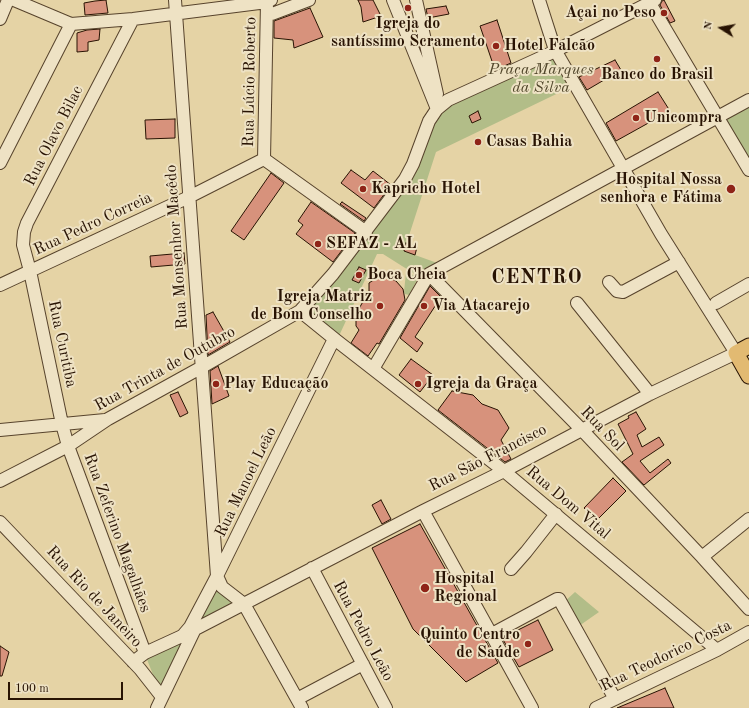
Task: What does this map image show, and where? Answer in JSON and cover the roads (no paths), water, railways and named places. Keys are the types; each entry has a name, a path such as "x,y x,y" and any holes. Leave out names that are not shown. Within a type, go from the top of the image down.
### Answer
{"main road":[{"path":"742,349 749,376"}],"street":[{"path":"0,20 8,0"},
{"path":"14,0 71,24 133,19 269,1"},
{"name":"Rua Monsenhor Macêdo","path":"175,0 202,367 220,582"},
{"path":"272,14 309,0"},
{"path":"393,0 437,109"},
{"path":"416,0 438,96 437,109"},
{"path":"539,0 555,50 623,169 679,262 742,349"},
{"name":"Rua Lúcio Roberto","path":"269,1 264,159 366,232"},
{"path":"437,109 448,100 555,50 650,1 749,170"},
{"name":"Rua Olavo Bilac","path":"30,271 23,245 24,232 27,223 133,19"},
{"path":"0,163 71,24"},
{"path":"373,369 429,274 749,100"},
{"name":"Rua Trinta de Outubro","path":"0,481 68,446 108,419 300,311 333,274 406,179 429,121 437,109"},
{"name":"Rua Pedro Correia","path":"0,285 189,197 264,159"},
{"path":"609,282 617,291 622,292 679,262"},
{"name":"Rua Curitiba","path":"30,271 62,424"},
{"name":"Rua Sol","path":"429,274 582,430 749,609"},
{"path":"716,303 749,284"},
{"path":"577,303 650,394"},
{"name":"Rua Dom Vital","path":"300,311 504,471 717,650"},
{"name":"Rua Manoel Leão","path":"182,636 190,627 220,582 334,339"},
{"name":"Rua São Francisco","path":"133,662 144,653 182,636 423,510 504,471 650,394 742,349"},
{"path":"0,430 108,419"},
{"name":"Rua Zeferino Magalhães","path":"62,424 68,446 144,653"},
{"path":"423,510 532,708"},
{"path":"511,569 556,514"},
{"path":"702,557 749,519"},
{"name":"Rua Rio de Janeiro","path":"0,522 140,669 162,697"},
{"name":"Rua Pedro Leão","path":"312,568 386,708"},
{"path":"220,582 244,604 300,703 363,664"},
{"path":"492,634 559,599 615,699"},
{"path":"157,708 195,629"},
{"name":"Rua Teodorico Costa","path":"596,708 717,650 749,632"}],"place":[{"name":"Igreja do santíssimo Scramento","path":"408,8"},
{"name":"Açai no Peso","path":"664,13"},
{"name":"Hotel Falcão","path":"496,46"},
{"name":"Banco do Brasil","path":"657,59"},
{"name":"Unicompra","path":"636,118"},
{"name":"Casas Bahia","path":"478,142"},
{"name":"Kapricho Hotel","path":"363,189"},
{"name":"Hospital Nossa senhora e Fátima","path":"731,189"},
{"name":"SEFAZ - AL","path":"318,244"},
{"name":"Boca Cheia","path":"359,275"},
{"name":"Igreja Matriz de Bom Conselho","path":"380,306"},
{"name":"Via Atacarejo","path":"424,306"},
{"name":"Play Educação","path":"216,384"},
{"name":"Igreja da Graça","path":"418,384"},
{"name":"Hospital Regional","path":"425,588"},
{"name":"Quinto Centro de Saúde","path":"528,644"}],"district":[{"name":"CENTRO","path":"537,278"}],"park label":[{"name":"Praça Marques da Silva","path":"541,79"}]}
